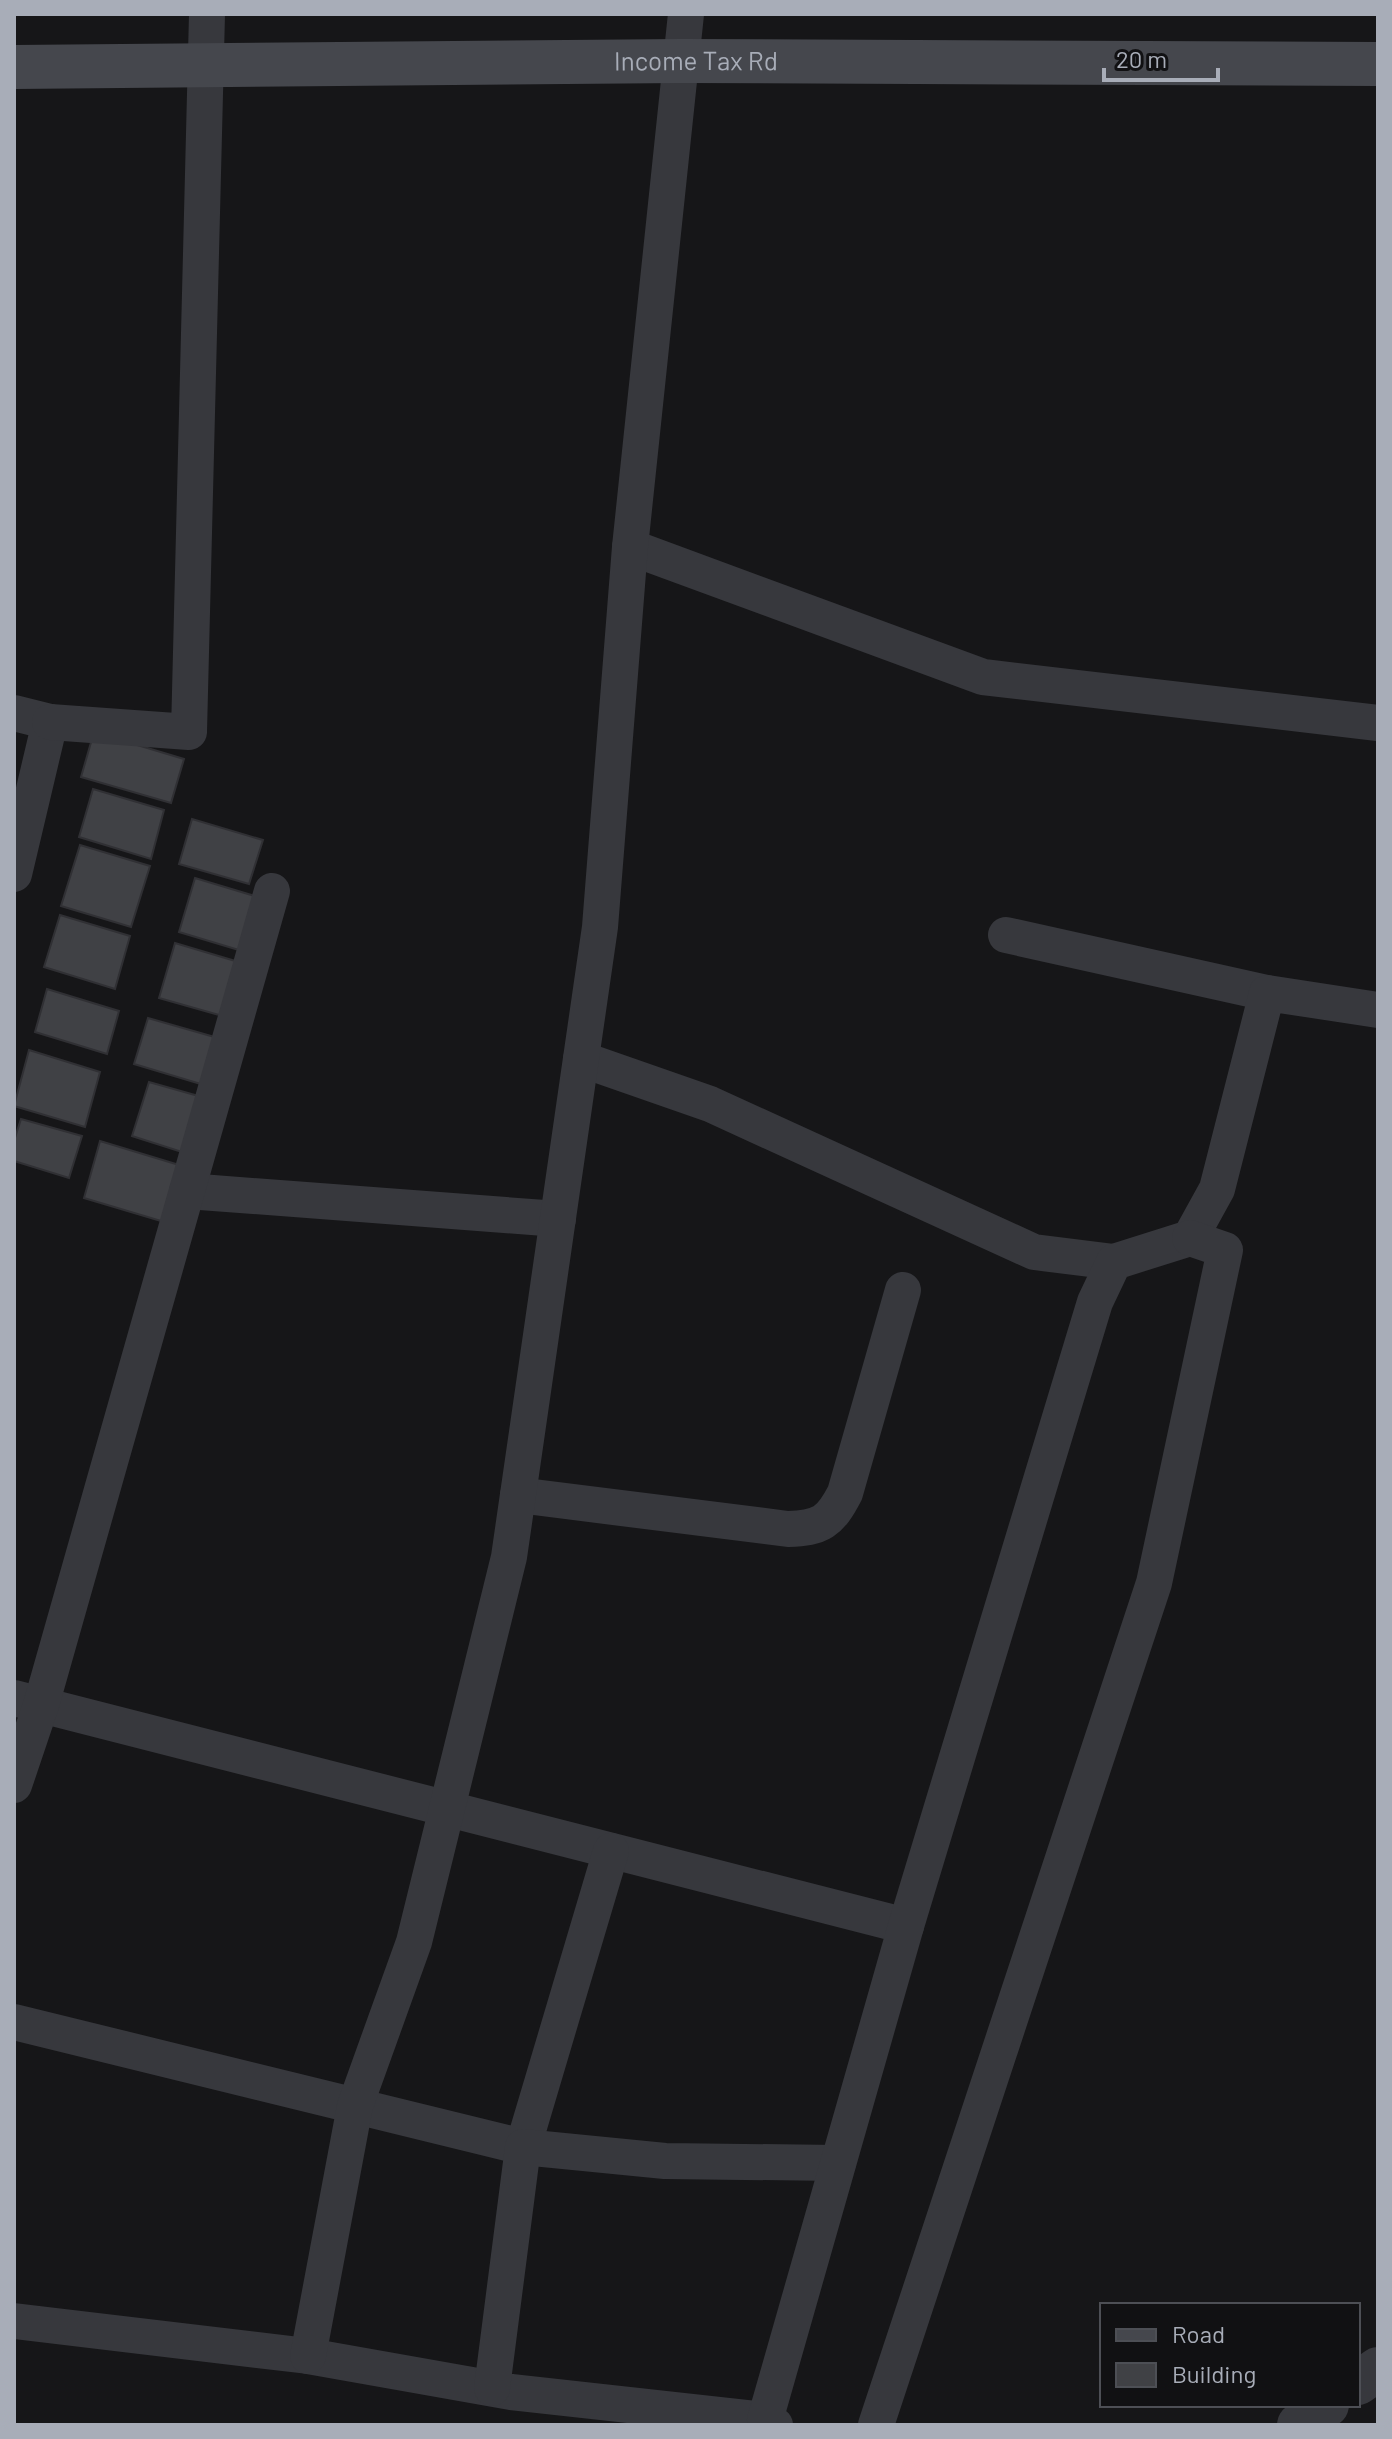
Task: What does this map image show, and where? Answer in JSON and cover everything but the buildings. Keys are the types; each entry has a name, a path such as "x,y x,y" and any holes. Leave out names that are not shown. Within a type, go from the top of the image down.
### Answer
{"main road":[{"name":"Income Tax Rd","path":"14,67 681,61 1378,64"}],"street":[{"path":"14,713 50,722 189,732 207,14"},
{"path":"308,2356 355,2106 414,1942 509,1557 600,927 630,547 686,14"},
{"path":"630,547 983,677 1378,723"},
{"path":"14,874 50,722"},
{"path":"14,1785 27,1702 187,1191 272,891"},
{"path":"1006,935 1267,993 1378,1010"},
{"path":"1190,1238 1217,1189 1267,993"},
{"path":"581,1059 710,1104 1034,1252 1114,1262 1190,1238 1225,1250 1154,1583 876,2425"},
{"path":"187,1191 558,1219"},
{"path":"14,2321 308,2356 492,2388 770,2422 838,2163 906,1926 1095,1302 1114,1262"},
{"path":"518,1495 788,1529 812,1528 833,1515 845,1493 903,1290"},
{"path":"27,1702 906,1926"},
{"path":"492,2388 523,2147 611,1851"},
{"path":"14,2022 523,2147 665,2161 838,2163"},
{"path":"1360,2382 1378,2369"},
{"path":"1299,2425 1324,2407"}]}
